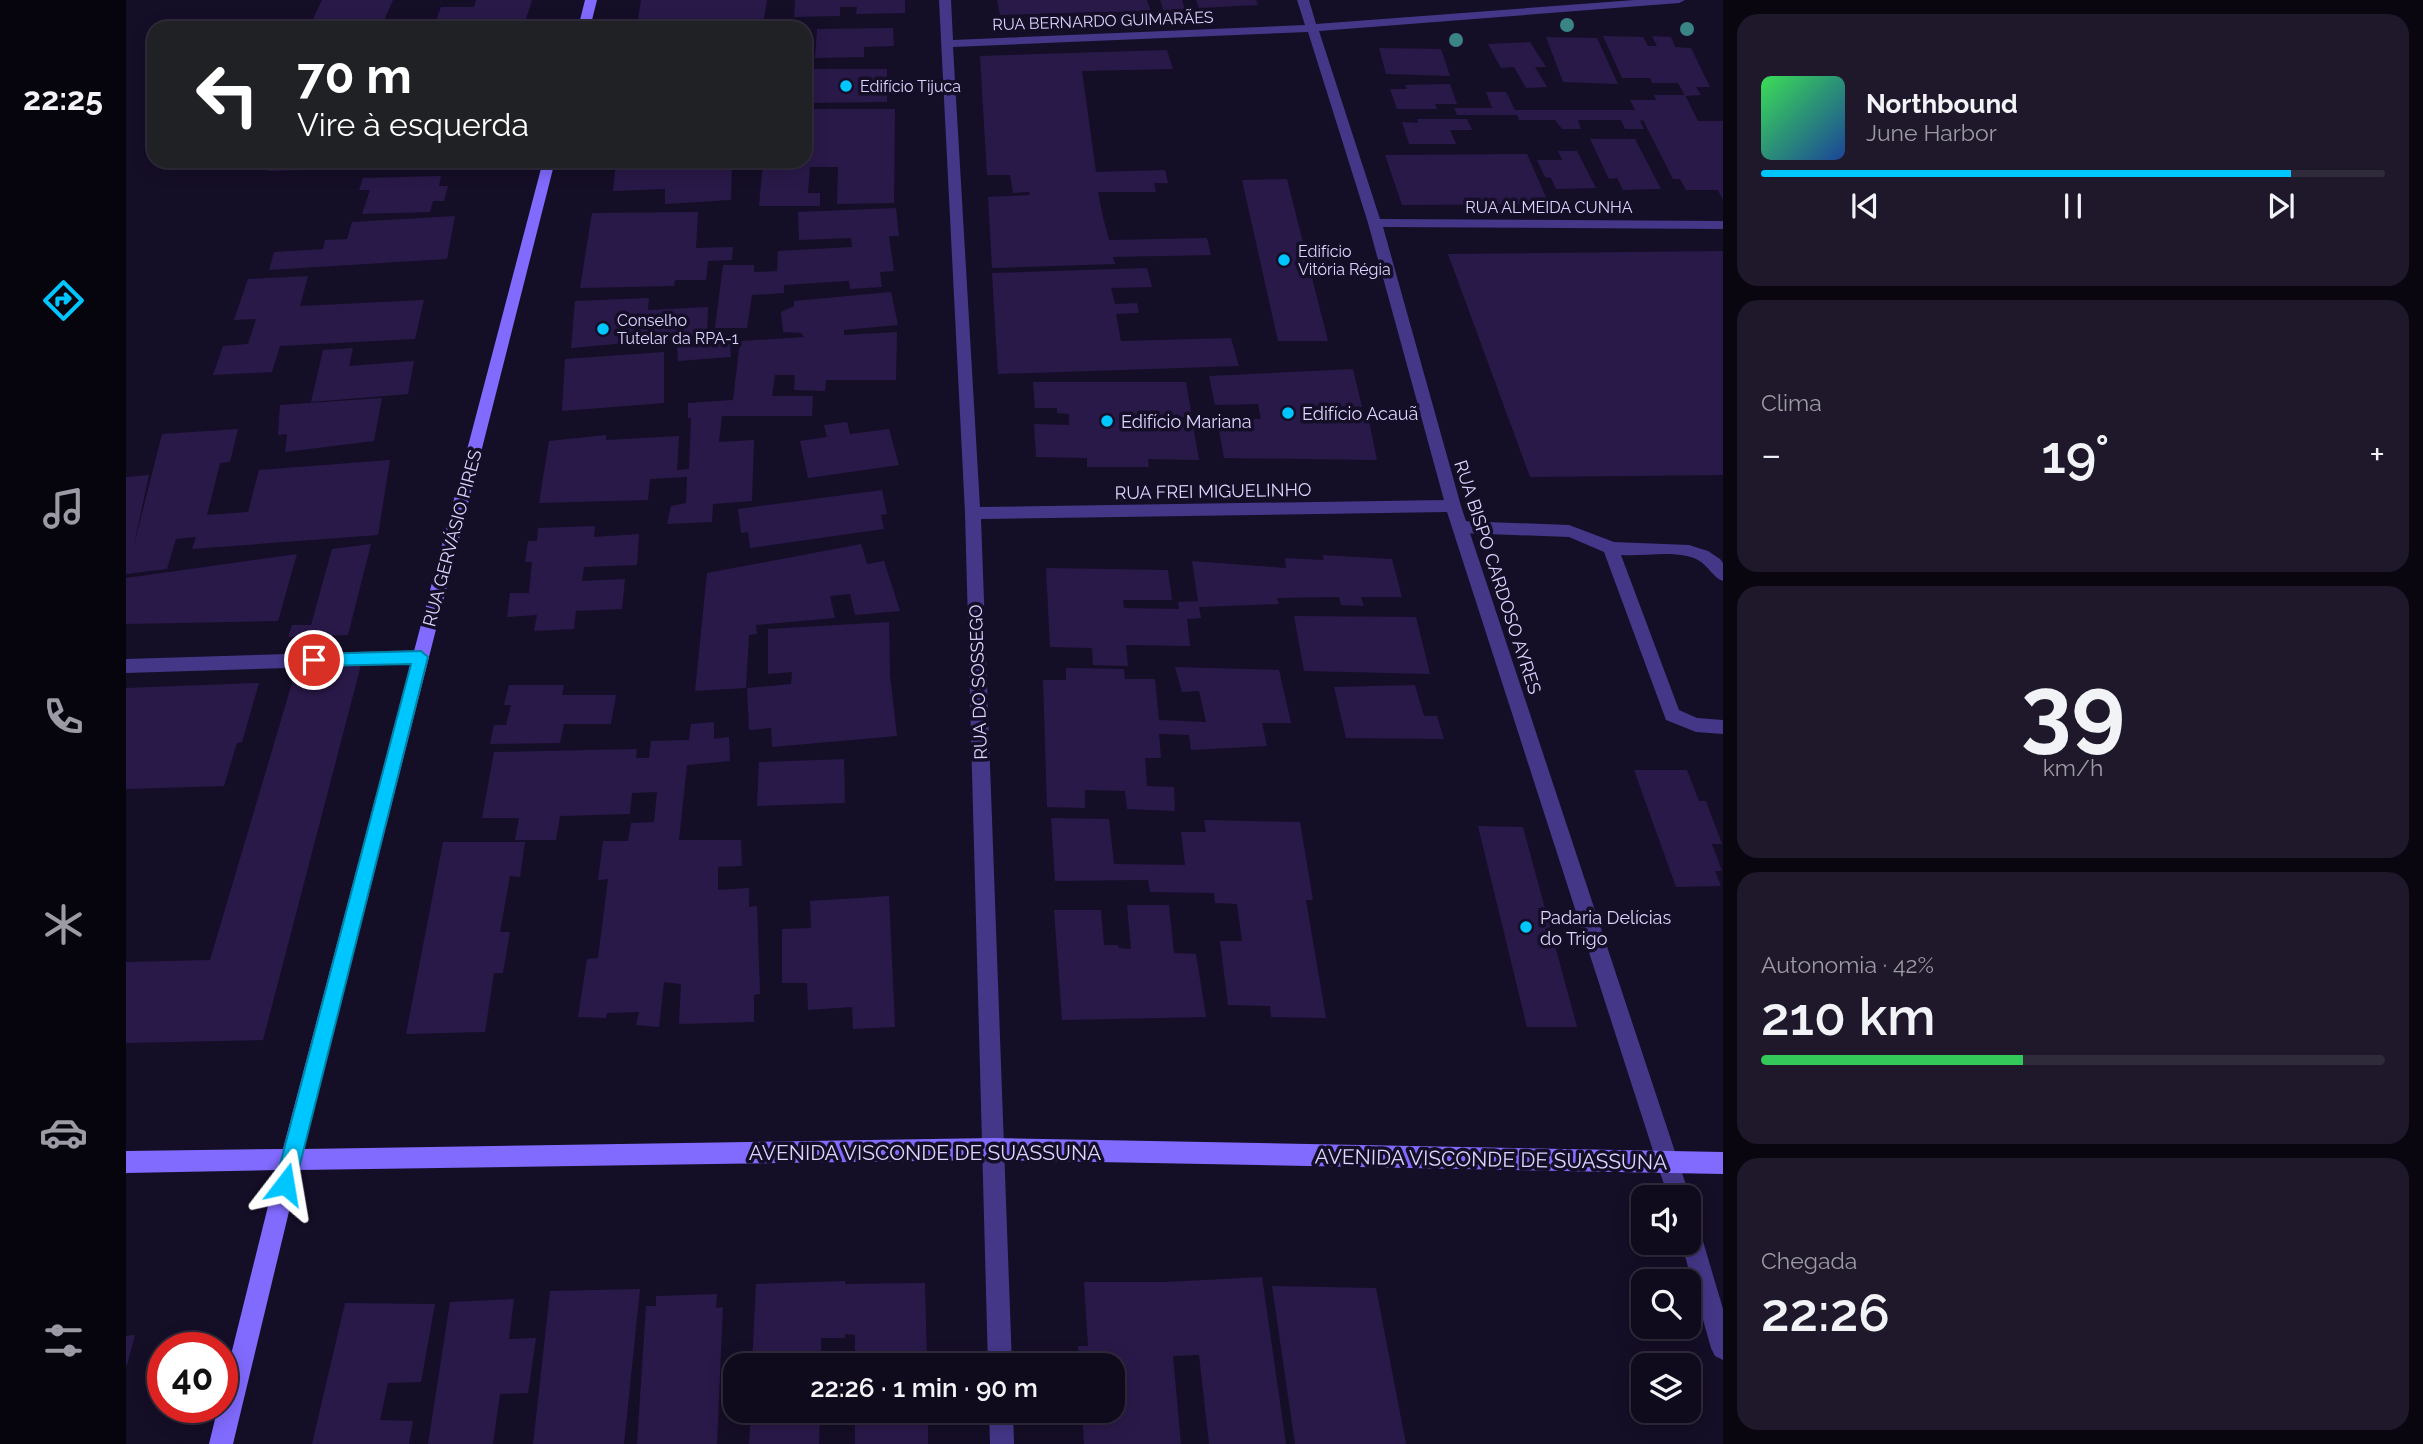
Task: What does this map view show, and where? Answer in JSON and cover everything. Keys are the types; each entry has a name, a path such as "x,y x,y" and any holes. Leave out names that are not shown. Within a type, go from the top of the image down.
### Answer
{"street":[{"path":"586,21 591,0"},
{"name":"RUA DO SOSSEGO","path":"945,0 973,513 1000,1353"},
{"name":"RUA BISPO CARDOSO AYRES","path":"1304,0 1375,223 1453,506 1676,1185"},
{"name":"RUA BERNARDO GUIMARÃES","path":"947,44 1312,28 1679,0"},
{"name":"RUA GERVÁSIO PIRES","path":"221,1444 291,1158 548,168"},
{"name":"RUA ALMEIDA CUNHA","path":"1375,223 1723,225"},
{"name":"RUA FREI MIGUELINHO","path":"973,513 1453,506"},
{"path":"1460,527 1571,531 1611,548 1692,551 1707,558 1723,575"},
{"path":"1611,548 1672,715 1696,725 1723,727"},
{"path":"126,666 421,657"},
{"name":"AVENIDA VISCONDE DE SUASSUNA","path":"126,1162 994,1149 1723,1163"},
{"path":"1696,1255 1723,1348"},
{"path":"1001,1423 1002,1444"}],"building":[{"path":"322,0 393,0 384,21 312,21"},
{"path":"476,0 532,0 525,21 436,21 441,7 474,7"},
{"path":"641,0 767,0 764,21 638,21"},
{"path":"795,0 905,0 905,13 856,14 857,7 840,7 840,16 794,17"},
{"path":"997,0 1147,0 1151,11 1000,15"},
{"path":"1160,0 1182,0 1187,15 1165,15"},
{"path":"1196,0 1256,0 1258,5 1199,8"},
{"path":"893,28 894,46 864,47 864,57 815,58 817,29"},
{"path":"1603,36 1643,37 1648,46 1657,46 1652,36 1671,37 1675,47 1691,48 1710,87 1696,87 1701,95 1685,96 1678,83 1652,83 1650,78 1622,78"},
{"path":"1546,37 1597,38 1618,84 1563,82"},
{"path":"1530,42 1546,67 1535,67 1547,87 1526,88 1514,67 1501,68 1488,44"},
{"path":"1379,48 1441,49 1450,76 1386,74"},
{"path":"1167,50 1173,69 1082,71 1096,172 1165,170 1168,183 1154,183 1156,192 1098,192 1103,217 1109,240 1207,238 1211,255 1113,257 1115,264 992,268 988,197 1030,195 1029,192 1013,193 1010,175 987,175 980,56"},
{"name":"Edifício Tijuca","path":"812,69 887,69 887,102 812,103"},
{"path":"1450,84 1457,104 1435,104 1437,109 1397,109 1390,89 1407,89 1405,85"},
{"path":"1486,92 1506,92 1515,110 1635,110 1630,100 1656,100 1654,95 1685,95 1698,121 1723,121 1723,200 1718,190 1686,190 1680,179 1673,179 1643,120 1640,121 1644,129 1625,129 1621,120 1578,120 1581,129 1562,129 1555,120 1519,120 1517,115 1457,115 1454,108 1492,108"},
{"path":"812,109 895,109 894,203 837,204 838,167 812,167"},
{"path":"1417,119 1467,119 1472,130 1450,130 1456,144 1409,144 1402,122 1418,123"},
{"path":"1590,139 1635,139 1661,189 1623,190 1617,178 1609,179"},
{"path":"1558,151 1577,151 1596,188 1556,189 1551,178 1545,177 1537,160 1562,160"},
{"path":"1527,154 1549,204 1402,205 1385,155"},
{"path":"268,168 385,168 267,171"},
{"path":"615,168 732,168 731,200 665,204 665,189 613,191"},
{"path":"762,168 810,168 808,193 820,193 820,206 759,206"},
{"path":"441,176 439,186 448,186 444,201 433,201 430,212 362,214 370,190 359,190 363,178"},
{"name":"Edifício Vitória Régia","path":"1287,179 1328,341 1278,341 1242,180"},
{"path":"896,208 899,236 889,236 894,271 880,272 882,287 850,289 849,281 784,285 784,293 752,295 747,328 715,328 723,265 754,265 754,272 777,271 778,251 852,247 851,238 799,240 798,212"},
{"path":"698,212 696,248 733,247 732,260 708,261 706,280 675,280 674,286 580,288 592,213"},
{"path":"455,216 447,259 269,270 274,252 323,249 325,240 347,239 352,222"},
{"path":"1723,251 1723,475 1530,477 1448,254"},
{"path":"1147,268 1152,287 1111,288 1115,304 1137,303 1139,313 1116,314 1121,341 1231,338 1239,366 998,374 992,273"},
{"path":"308,276 300,306 424,300 415,339 280,346 272,372 213,375 223,346 248,344 256,319 234,320 248,279"},
{"path":"891,292 898,325 844,330 844,335 897,332 896,380 826,380 825,391 794,390 795,375 775,375 772,396 813,396 812,416 722,416 719,442 754,440 752,501 713,504 712,522 667,524 671,506 686,503 687,477 650,479 648,500 539,503 549,441 606,435 606,440 679,436 677,470 689,469 691,418 688,418 688,403 733,400 740,341 804,337 801,333 783,332 781,312 794,306 794,301"},
{"path":"649,298 648,310 708,307 707,336 571,348 575,301"},
{"path":"730,342 731,357 678,361 677,346"},
{"path":"353,348 349,366 414,361 408,394 311,402 323,350"},
{"path":"664,352 664,403 562,411 565,359"},
{"name":"Edifício Acauã","path":"1353,369 1362,407 1315,406 1318,421 1369,421 1377,460 1224,458 1217,419 1261,419 1258,404 1215,405 1209,376"},
{"name":"Edifício Mariana","path":"1033,382 1186,382 1192,417 1145,417 1146,426 1193,426 1199,460 1148,459 1149,467 1087,467 1087,458 1036,457 1034,424 1069,425 1069,414 1057,413 1057,408 1035,408"},
{"path":"382,398 374,441 285,452 287,434 278,435 280,405"},
{"path":"847,422 850,434 889,429 899,465 808,478 800,441 827,437 824,425"},
{"path":"238,429 230,462 220,463 207,515 248,512 259,470 390,460 378,535 192,549 196,537 176,539 167,569 126,574 126,477 149,475 133,549 162,434"},
{"path":"882,490 887,514 881,515 884,529 750,548 748,532 741,533 738,509"},
{"path":"595,526 594,537 639,534 637,565 584,567 582,581 625,579 622,609 576,611 574,629 534,631 537,615 507,617 510,593 529,593 532,562 525,562 528,541 537,541 538,528"},
{"path":"371,544 348,635 288,637 292,625 311,625 332,549"},
{"path":"861,544 867,564 884,561 900,611 855,615 850,594 830,596 835,618 756,625 757,634 749,635 746,688 695,691 707,573"},
{"path":"297,554 278,621 126,624 126,578"},
{"path":"1322,555 1392,559 1402,597 1361,597 1364,606 1341,605 1339,597 1277,598 1279,604 1199,607 1201,618 1187,619 1190,646 1126,645 1128,666 1093,665 1092,648 1050,647 1046,568 1168,570 1172,600 1123,600 1124,608 1179,609 1178,602 1198,601 1192,561 1286,568 1285,558 1324,560"},
{"path":"1294,616 1416,617 1430,674 1304,671"},
{"path":"889,622 890,675 897,736 772,747 771,728 749,730 747,688 791,684 792,672 768,674 768,629"},
{"path":"361,665 263,1040 126,1043 126,962 210,960 297,666"},
{"path":"1175,667 1279,670 1291,723 1262,723 1267,746 1191,750 1189,735 1159,734 1161,758 1145,758 1147,786 1174,787 1175,811 1127,809 1125,791 1085,790 1085,808 1047,807 1043,680 1066,680 1066,668 1124,669 1125,679 1155,679 1159,720 1206,722 1199,691 1182,692"},
{"path":"259,683 242,742 237,743 224,786 126,789 126,688"},
{"path":"509,685 564,685 562,695 616,695 611,724 564,724 560,743 490,744 494,725 506,725 511,705 504,705"},
{"path":"1415,685 1424,716 1437,716 1444,739 1346,738 1334,687"},
{"path":"714,722 714,739 729,737 730,761 687,765 679,840 741,840 742,866 718,867 718,890 749,888 749,907 757,906 760,994 754,995 754,1022 679,1024 681,984 664,982 659,1027 636,1025 639,1012 607,1013 606,1018 578,1017 587,959 598,958 608,879 598,880 603,841 628,841 631,823 654,822 657,792 632,793 630,814 560,816 556,840 515,840 519,818 482,818 494,752 637,749 636,758 649,758 651,741 689,740 691,724"},
{"path":"844,759 845,803 757,806 759,762"},
{"path":"1634,770 1687,770 1699,801 1706,801 1722,844 1712,844 1722,871 1715,871 1721,886 1676,887"},
{"path":"1051,818 1109,819 1114,864 1185,865 1181,832 1206,832 1204,820 1300,822 1313,900 1306,900 1326,1018 1271,1017 1270,1006 1228,1005 1220,941 1242,941 1237,904 1215,903 1214,893 1150,892 1148,880 1055,881"},
{"name":"Padaria Delícias do Trigo","path":"1478,826 1523,827 1577,1027 1527,1027"},
{"path":"443,842 525,842 520,877 510,876 500,932 510,932 503,973 494,973 485,1032 406,1034"},
{"path":"889,896 895,1027 853,1029 852,1007 808,1010 807,983 782,983 782,929 811,928 810,901"},
{"path":"1127,905 1169,905 1174,953 1196,954 1206,1017 1062,1020 1054,910 1101,910 1104,945 1131,949"},
{"path":"1262,1277 1286,1444 1209,1444 1199,1355 1173,1356 1181,1444 1084,1444 1083,1423 1125,1423 1125,1353 1078,1353 1078,1346 1088,1346 1084,1282 1165,1282"},
{"path":"845,1281 845,1284 925,1283 927,1353 855,1353 855,1335 845,1334 845,1338 821,1338 821,1353 753,1353 756,1284"},
{"path":"1272,1286 1376,1288 1406,1444 1295,1444"},
{"path":"640,1289 624,1444 533,1444 550,1291"},
{"path":"717,1294 716,1308 723,1307 717,1444 637,1444 646,1306 656,1306 656,1296"},
{"path":"514,1299 509,1339 536,1338 528,1393 500,1394 493,1444 428,1444 450,1302"},
{"path":"345,1303 435,1304 421,1382 388,1383 380,1420 413,1421 409,1444 312,1444"},
{"path":"135,1335 127,1365 126,1365 126,1336"},
{"path":"750,1423 820,1423 819,1444 749,1444"},
{"path":"855,1423 928,1423 928,1444 855,1444"}],"place":[{"name":"Edifício Tijuca","path":"846,86"},
{"name":"Edifício Vitória Régia","path":"1284,260"},
{"name":"Conselho Tutelar da RPA-1","path":"603,329"},
{"name":"Edifício Acauã","path":"1288,413"},
{"name":"Edifício Mariana","path":"1107,421"},
{"name":"Padaria Delícias do Trigo","path":"1526,927"}],"route":[{"path":"285,1184 421,657 314,660"}]}
